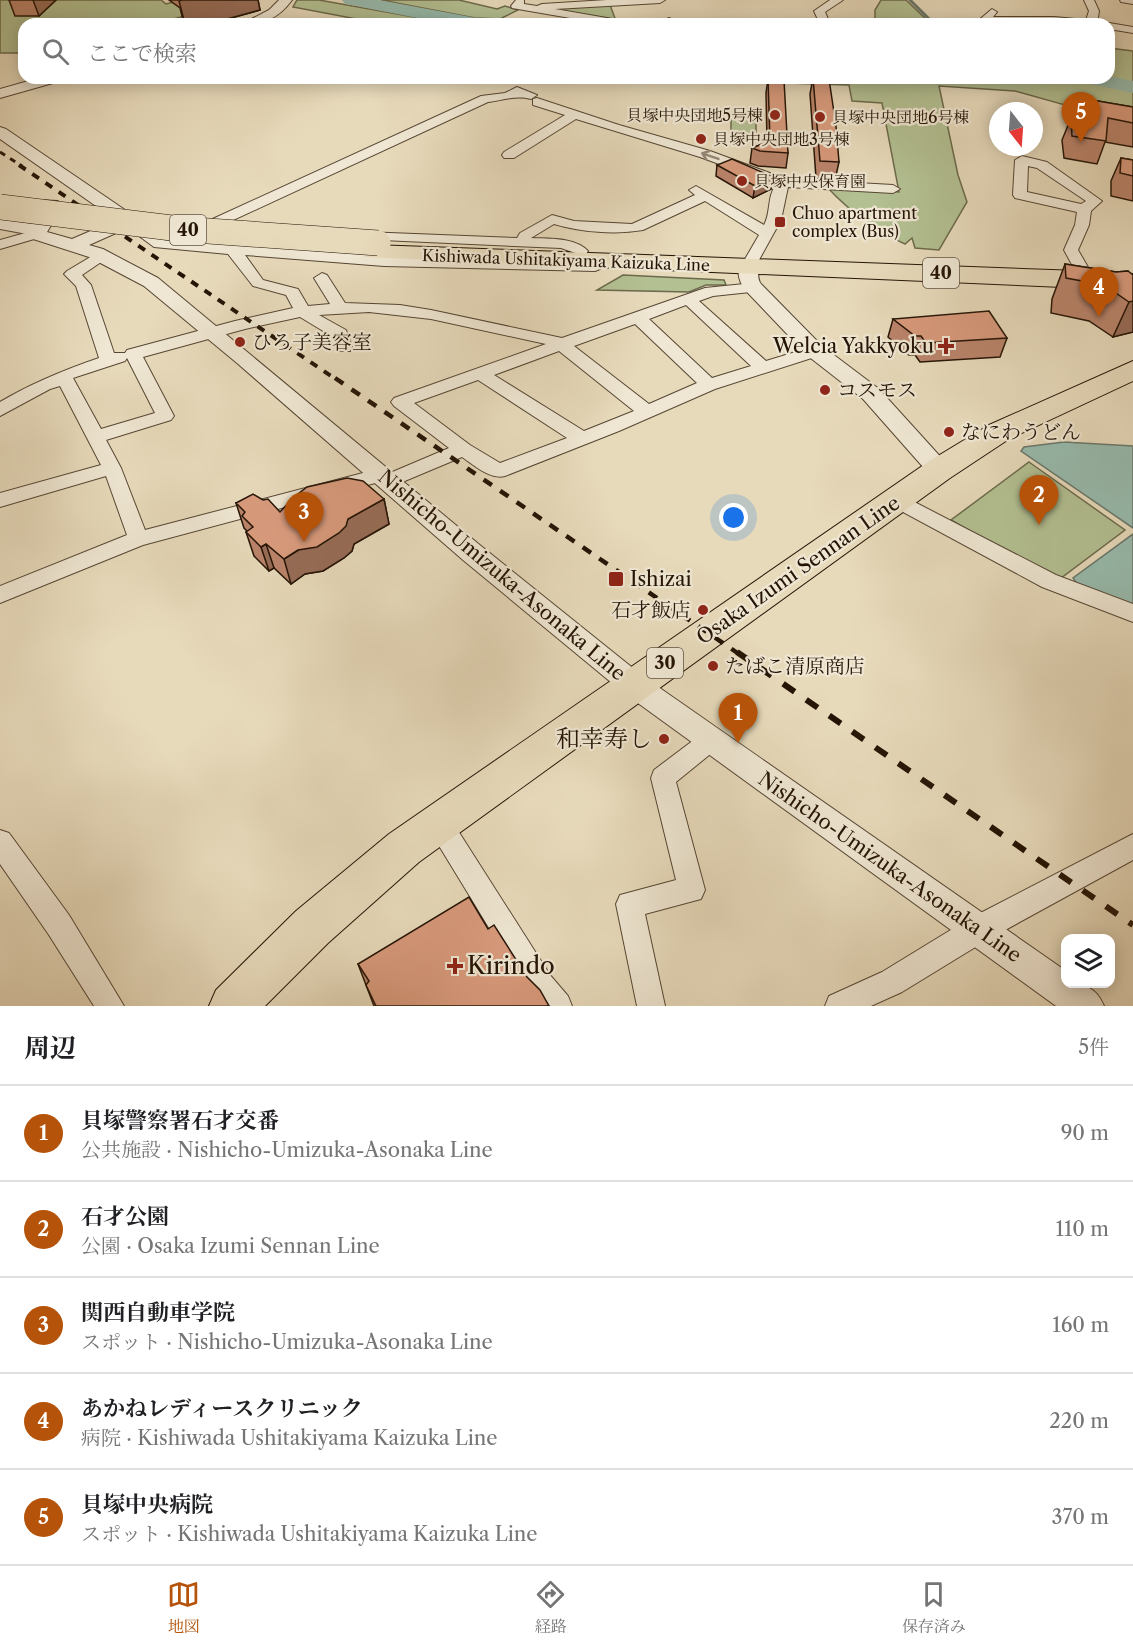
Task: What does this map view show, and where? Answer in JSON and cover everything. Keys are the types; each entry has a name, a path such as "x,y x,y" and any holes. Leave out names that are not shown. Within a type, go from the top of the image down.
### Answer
{"main road":[{"name":"Kishiwada Ushitakiyama Kaizuka Line","path":"0,207 180,229 375,248 581,250 1133,282"},
{"name":"Kishiwada Ushitakiyama Kaizuka Line","path":"0,217 211,242 375,248 691,265 757,261 1133,271"},
{"name":"Osaka Izumi Sennan Line","path":"232,1006 294,944 382,866 634,685 939,470 999,432 1133,369"}],"street":[{"path":"518,1 516,6 660,0"},
{"path":"822,18 819,11 838,0"},
{"path":"1089,0 1094,11 1093,18"},
{"path":"1125,0 1133,1"},
{"path":"613,1 620,18"},
{"path":"263,18 274,13 285,2"},
{"path":"544,6 606,18"},
{"path":"986,18 992,12"},
{"path":"1115,27 1133,30"},
{"path":"0,94 34,84"},
{"path":"186,246 206,225 485,99 508,96 516,91 574,115 705,154 784,183 893,189"},
{"path":"502,141 515,152 547,127 574,115"},
{"path":"0,132 159,244 384,261 519,265 691,265"},
{"path":"1081,269 1071,249 1082,225 1084,209 1095,201 1042,165 1022,160 1020,195 1084,209"},
{"path":"784,183 779,190 774,220 757,261 711,291 400,402 463,449 498,471 582,439 709,385 815,351"},
{"path":"522,242 525,236 552,219 573,225 632,228 643,226 699,192 757,261 815,351 871,394 939,470"},
{"path":"0,199 53,207 38,232 0,245"},
{"path":"72,246 125,219 305,233 563,244 581,250"},
{"name":"Nishicho-Umizuka-Asonaka Line","path":"0,224 38,232 102,256 151,282 472,553 634,685 1086,1006"},
{"path":"234,251 258,283 292,292 303,312 330,335 340,334 344,347"},
{"path":"102,256 72,274 83,285 108,360"},
{"path":"322,278 340,308"},
{"path":"689,300 764,368"},
{"path":"0,410 52,380 62,379 68,374 108,360 303,312 340,308 433,313 561,344 647,412"},
{"path":"638,317 709,385"},
{"path":"98,436 165,416 133,354"},
{"path":"481,374 582,439"},
{"path":"62,379 67,382 98,436 138,539"},
{"path":"0,595 138,539 385,478 463,449"},
{"path":"0,500 112,468"},
{"path":"897,500 1049,581 1133,613"},
{"path":"651,1006 628,904 692,890 663,778 711,740"},
{"path":"439,823 540,985 558,1006"},
{"path":"0,842 59,925 111,1006"},
{"path":"838,1006 892,982 977,930 1133,846"}],"green space":[{"path":"0,0 161,0 166,4 182,0 203,11 177,18 18,18 18,53 0,53"},
{"path":"297,0 319,0 420,18 351,18 293,7"},
{"path":"381,0 459,0 497,9 505,6 518,10 502,18 475,18"},
{"path":"881,0 906,0 925,18 875,18 875,10"},
{"path":"610,5 615,18 599,18 555,10 556,8"},
{"path":"1115,49 1133,51 1133,124 1015,91 939,86 958,175 967,202 939,250 915,248 912,238 905,244 884,233 854,212 828,188 899,192 882,103 852,101 849,85 818,84 1115,84"},
{"path":"731,113 756,114 756,134 731,133"},
{"path":"623,275 724,280 726,285 706,285 689,292 597,290"},
{"path":"1029,462 1125,530 1057,581 951,520"}],"water":[{"path":"1064,442 1133,446 1133,528 1021,451 1024,447"},
{"path":"1133,534 1133,604 1077,584 1073,578"}],"building":[{"path":"768,84 784,84 788,153 760,151 752,148 770,141"},
{"path":"814,84 830,84 839,162 820,161"},
{"path":"1080,98 1133,107 1133,123 1108,118 1106,141 1072,136 1071,118 1076,119"},
{"path":"1121,158 1133,160 1133,176 1120,173"},
{"path":"732,159 773,177 755,186 717,165"},
{"path":"1065,264 1116,272 1128,271 1133,275 1133,301 1129,302 1104,285 1066,278"},
{"path":"989,311 1007,338 926,343 921,336 915,336 893,319"},
{"path":"347,478 363,481 384,499 348,519 346,526 339,533 317,547 298,550 284,559 266,544 261,547 246,532 253,527 242,516 245,512 236,503 253,494 263,500 268,499 280,512 307,487"},
{"name":"Kirindo","path":"469,897 488,929 494,925 527,977 540,990 549,1006 376,1006 366,985 369,981 358,964"}],"waterway":[{"path":"351,0 445,18"},
{"path":"910,0 928,18"},
{"path":"1115,83 1133,87"}],"railway":[{"path":"0,152 22,166"},
{"path":"19,165 337,380"},
{"path":"335,378 739,654"},
{"path":"737,652 1133,925"}],"place":[{"name":"貝塚中央団地5号棟","path":"775,115"},
{"name":"貝塚中央団地6号棟","path":"820,117"},
{"name":"貝塚中央団地3号棟","path":"701,139"},
{"name":"貝塚中央病院","path":"1081,142"},
{"name":"貝塚中央保育園","path":"742,181"},
{"name":"Chuo apartment complex (Bus)","path":"780,222"},
{"name":"あかねレディースクリニック","path":"1099,317"},
{"name":"ひろ子美容室","path":"240,342"},
{"name":"Welcia Yakkyoku","path":"946,346"},
{"name":"コスモス","path":"825,390"},
{"name":"なにわうどん","path":"949,432"},
{"name":"石才公園","path":"1039,525"},
{"name":"関西自動車学院","path":"304,542"},
{"name":"Ishizai","path":"616,579"},
{"name":"石才飯店","path":"703,610"},
{"name":"たばこ清原商店","path":"713,666"},
{"name":"和幸寿し","path":"664,739"},
{"name":"貝塚警察署石才交番","path":"738,743"},
{"name":"Kirindo","path":"455,966"}]}
